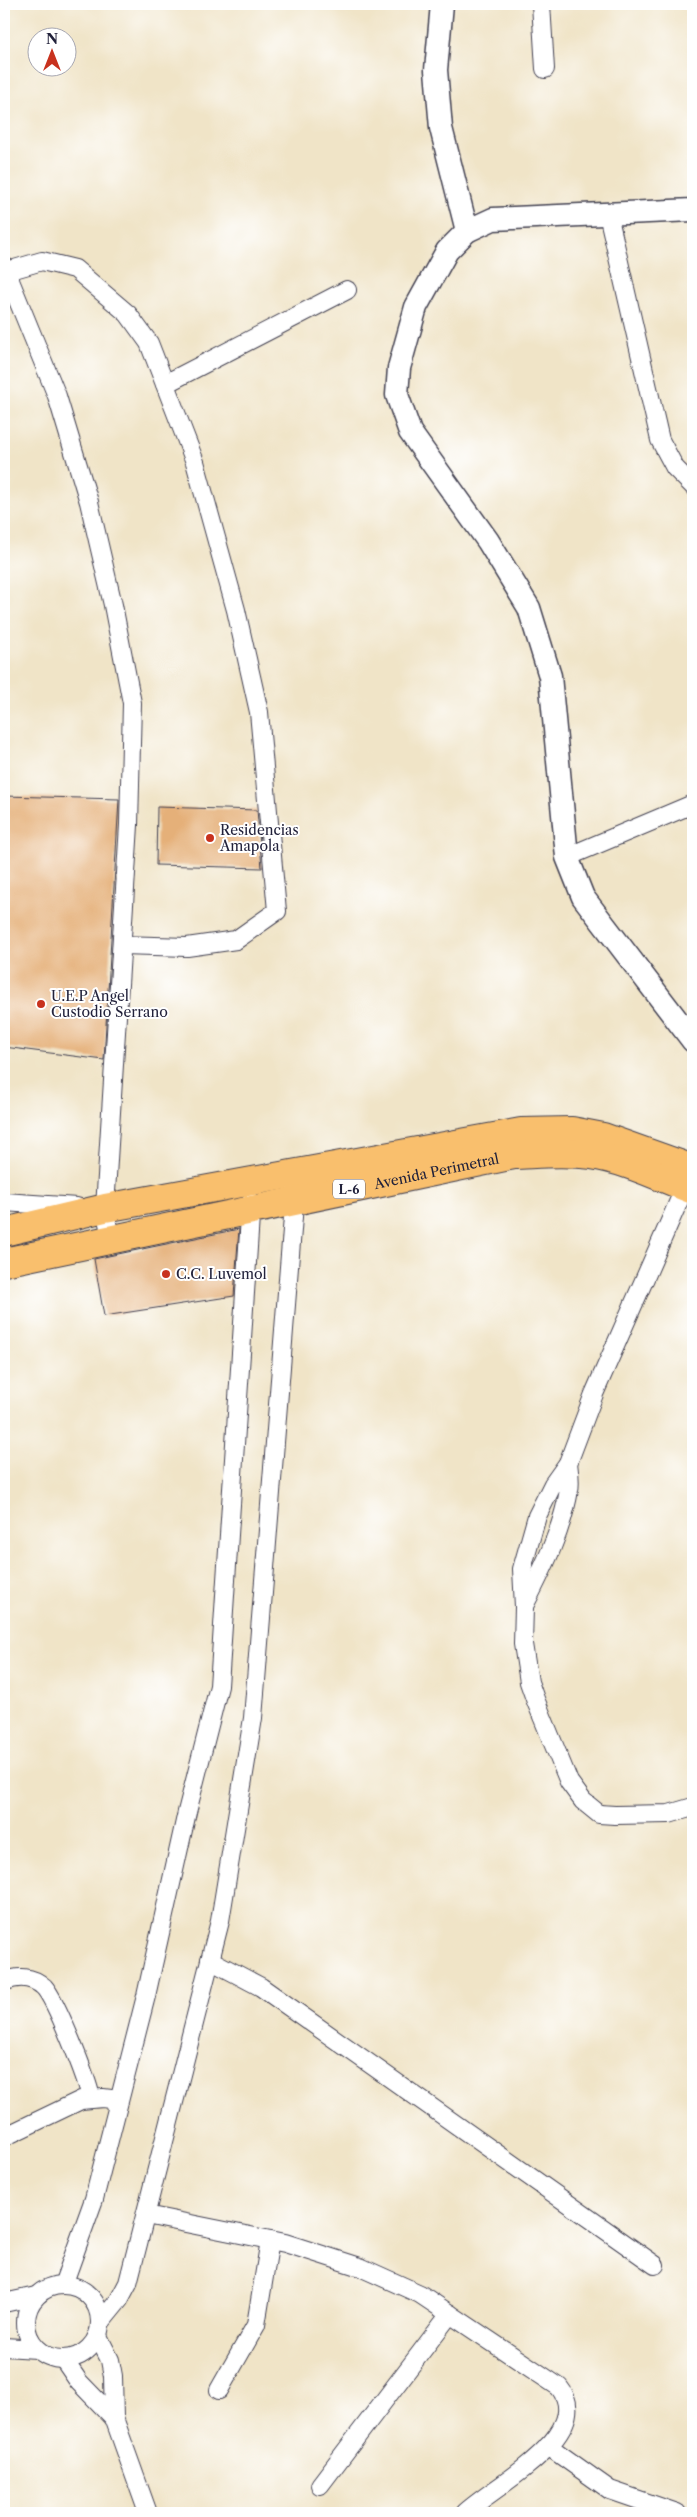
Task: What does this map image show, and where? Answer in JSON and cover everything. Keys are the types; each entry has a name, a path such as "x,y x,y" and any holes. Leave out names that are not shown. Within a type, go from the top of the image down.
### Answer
{"main road":[{"name":"Avenida Perimetral","path":"4,1232 106,1208 521,1132 548,1130 572,1131 603,1137 690,1182"},
{"name":"Avenida Perimetral","path":"4,1262 110,1238 514,1156 550,1153 592,1155 690,1182"}],"street":[{"path":"442,4 436,70 441,128 467,231"},
{"path":"542,4 545,69"},
{"path":"693,210 493,219 467,231 447,251 416,307 399,368 397,395 410,432 488,541 529,608 550,676 567,857 583,897 693,1041"},
{"path":"608,214 660,440 675,468 693,486"},
{"path":"110,1238 106,1208 129,825 132,703 113,605 89,502 57,396 4,269 42,261 75,269 128,314 149,343 197,472 236,610 259,712 276,911 236,940 187,948 122,945"},
{"path":"165,384 348,290"},
{"path":"567,857 693,804"},
{"path":"36,2296 28,2308 26,2323 29,2337 37,2349 50,2357 64,2360 78,2357 90,2348 128,2283 220,1921 253,1718 296,1174"},
{"path":"63,2285 94,2199 219,1686 252,1182"},
{"path":"690,1182 594,1394 568,1463 553,1484 537,1516 522,1569 523,1644 529,1682 569,1782 575,1792 599,1814 669,1814 693,1808"},
{"path":"4,1202 106,1208"},
{"path":"524,1607 552,1549 562,1520 570,1489 568,1463"},
{"path":"210,1960 261,1986 655,2265"},
{"path":"4,1982 11,1979 26,1978 44,1988 88,2080 91,2098"},
{"path":"4,2137 81,2100 91,2098 119,2100"},
{"path":"146,2215 270,2240 360,2267 420,2294 559,2387 564,2393 568,2406 567,2419 557,2436 529,2464 465,2513"},
{"path":"219,2390 256,2325 270,2240"},
{"path":"4,2303 36,2296 48,2288 63,2285 78,2288 90,2296 98,2308 100,2329 110,2360 113,2376 114,2418 148,2513"},
{"path":"320,2485 450,2314"},
{"path":"4,2346 37,2349"},
{"path":"64,2360 79,2382 114,2418"},
{"path":"548,2446 610,2490 677,2513"}],"building":[{"path":"4,796 119,799 104,1060 4,1047"},
{"name":"Residencias Amapola","path":"157,807 257,810 262,868 156,865"},
{"name":"C.C. Luvemol","path":"239,1229 234,1296 104,1316 94,1259"}],"place":[{"name":"Residencias Amapola","path":"210,838"},
{"name":"U.E.P Angel Custodio Serrano","path":"41,1004"},
{"name":"C.C. Luvemol","path":"166,1274"}]}
